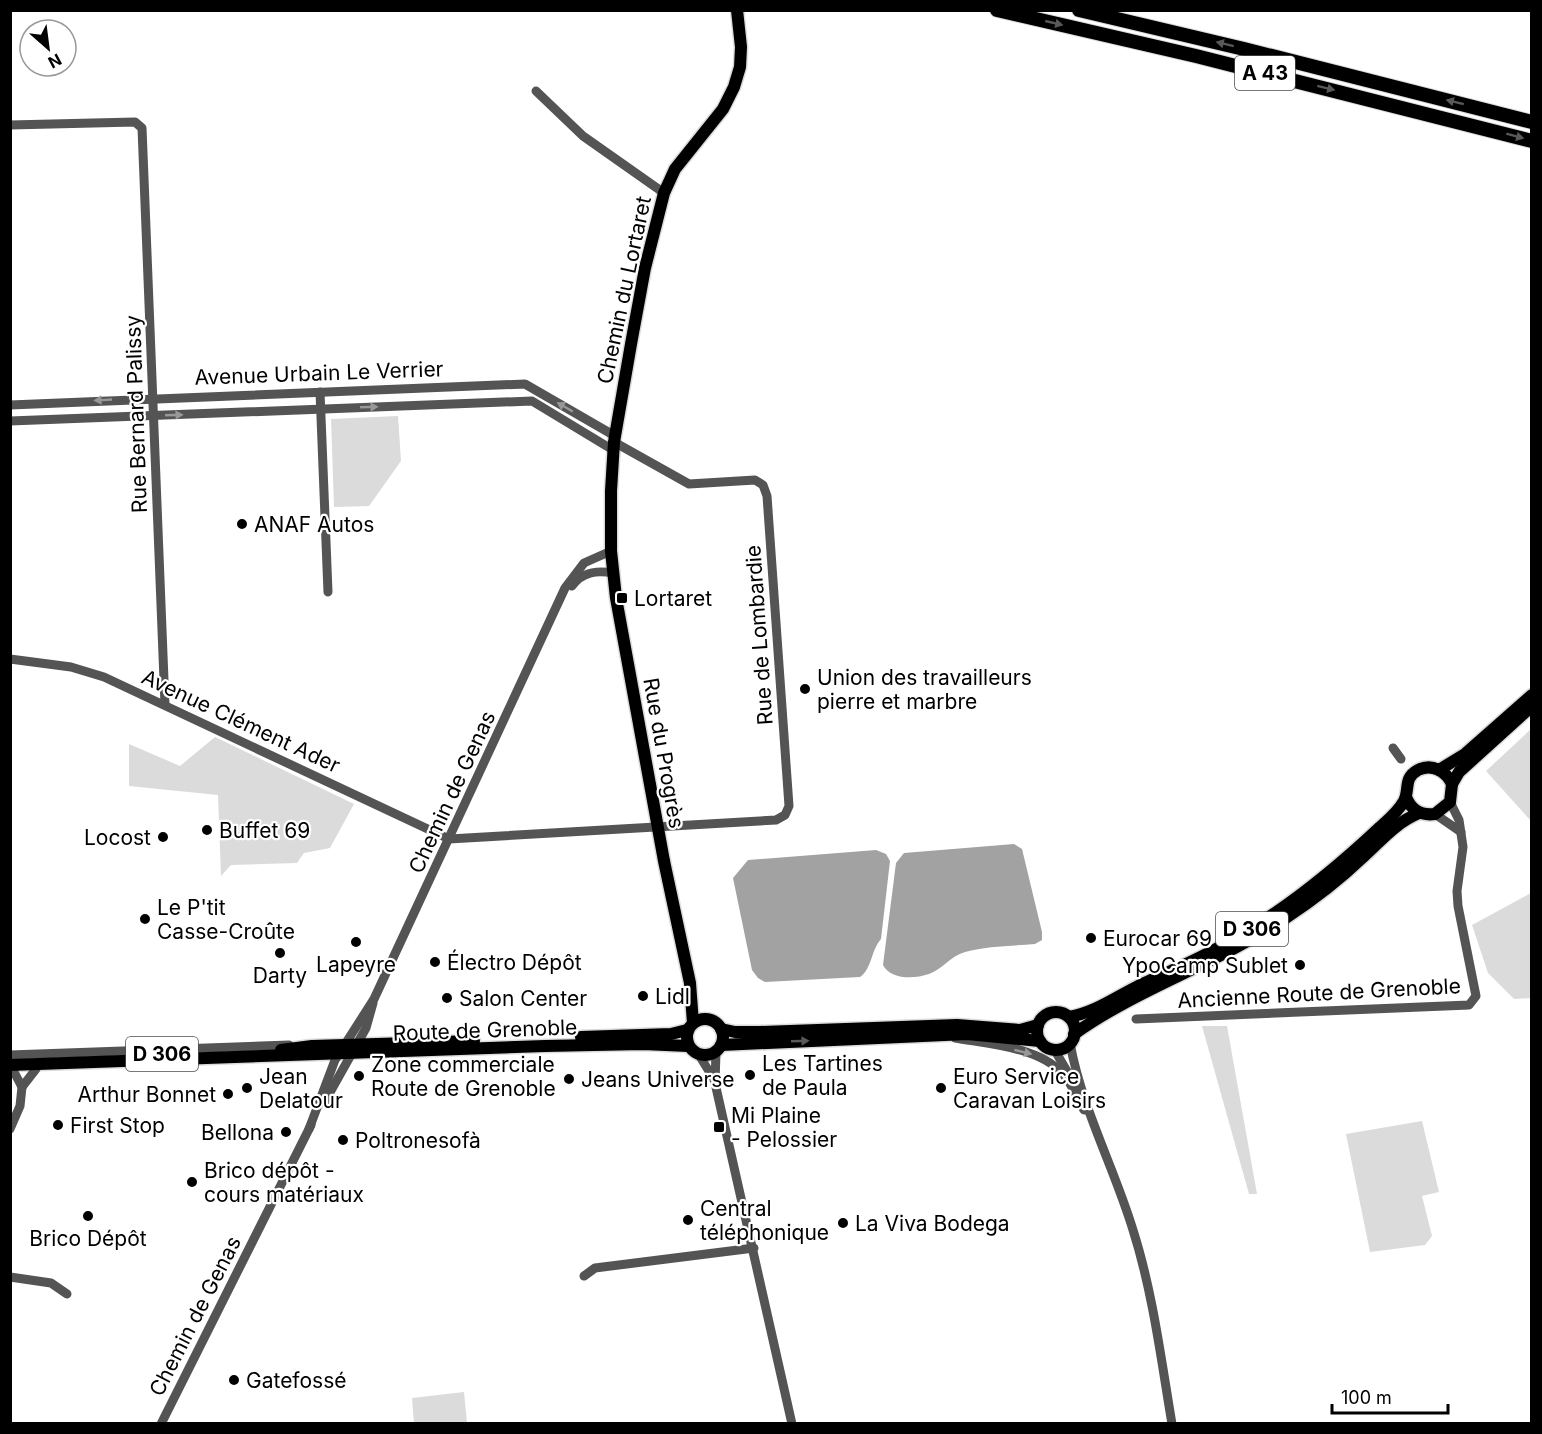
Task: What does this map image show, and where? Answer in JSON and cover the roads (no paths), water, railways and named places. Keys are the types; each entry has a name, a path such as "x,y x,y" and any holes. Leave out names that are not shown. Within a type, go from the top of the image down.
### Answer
{"highway":[{"name":"A 43","path":"997,10 1196,56 1532,141"},
{"name":"A 43","path":"1079,10 1532,122"}],"main road":[{"name":"Chemin du Lortaret","path":"611,528 614,443 645,268 664,193 671,176 723,109 734,87 740,67 741,47 737,10"},
{"name":"Rue du Progrès","path":"611,528 613,573 658,827 690,983 690,1026"},
{"path":"1439,770 1465,754 1532,695"},
{"path":"1452,784 1439,770 1427,768 1416,771 1408,780 1406,797 1419,813 1436,814 1450,802 1452,784 1459,772 1532,706"},
{"name":"D 306","path":"1069,1017 1099,1008 1126,992 1218,948 1273,915 1311,888 1356,850 1390,818 1406,797"},
{"name":"D 306","path":"1072,1039 1130,1000 1217,959 1265,931 1340,877 1395,825 1419,813"},
{"name":"Rue du Progrès","path":"690,983 708,1019"},
{"path":"1054,1012 1069,1017 1072,1039 1054,1049 1040,1041 967,1034 719,1048 699,1055 688,1046 690,1026 708,1019 721,1029 735,1032 760,1032 957,1025 1020,1030 1038,1025 1044,1016 1054,1012"},
{"path":"1038,1025 1040,1041"},
{"name":"Route de Grenoble","path":"11,1066 269,1055 282,1057 348,1050 671,1034 690,1026"},
{"path":"719,1048 721,1029"},
{"name":"Route de Grenoble","path":"11,1066 281,1050 312,1046 348,1050 632,1044 688,1046"}],"street":[{"path":"536,91 583,136 664,193"},
{"name":"Rue Bernard Palissy","path":"10,125 139,124 144,138 165,705"},
{"name":"Avenue Urbain Le Verrier","path":"10,405 525,384 614,443"},
{"path":"320,392 328,592"},
{"name":"Avenue Urbain Le Verrier","path":"10,421 532,400 614,443"},
{"name":"Rue de Lombardie","path":"614,443 689,484 755,480 763,485 767,496 789,806 785,815 776,820 658,827"},
{"name":"Chemin de Genas","path":"161,1424 348,1050 366,1028 374,999 566,588 578,569 591,558 611,551"},
{"name":"Chemin de Genas","path":"561,601 579,578 596,571 613,573"},
{"name":"Avenue Clément Ader","path":"10,659 71,667 104,677 449,839"},
{"path":"1393,748 1401,759"},
{"name":"Ancienne Route de Grenoble","path":"1136,1019 1469,1005 1476,996 1456,891 1463,847 1461,832 1450,802"},
{"path":"1436,814 1461,832"},
{"path":"449,839 658,827"},
{"path":"945,1036 1034,1055 1054,1065 1063,1074 1093,1125"},
{"path":"1072,1039 1075,1068 1093,1125 1142,1258 1172,1424"},
{"name":"Route de Grenoble","path":"10,1055 280,1044 312,1046"},
{"path":"719,1048 716,1083 792,1424"},
{"path":"1054,1049 1063,1061 1093,1125"},
{"path":"699,1055 716,1083"},
{"name":"Route de Grenoble","path":"11,1066 36,1069 274,1060 282,1057"},
{"path":"11,1066 22,1087"},
{"path":"10,1128 20,1106 22,1087 36,1069"},
{"path":"584,1276 595,1268 754,1248"},
{"path":"10,1277 51,1283 67,1293"}],"place":[{"name":"ANAF Autos","path":"242,524"},
{"name":"Lortaret","path":"622,598"},
{"name":"Union des travailleurs pierre et marbre","path":"805,689"},
{"name":"Buffet 69","path":"207,830"},
{"name":"Locost","path":"163,837"},
{"name":"Le P'tit Casse-Croûte","path":"145,919"},
{"name":"Eurocar 69","path":"1091,938"},
{"name":"Lapeyre","path":"356,942"},
{"name":"Darty","path":"280,953"},
{"name":"Électro Dépôt","path":"435,962"},
{"name":"YpoCamp Sublet","path":"1300,965"},
{"name":"Lidl","path":"643,996"},
{"name":"Salon Center","path":"447,998"},
{"name":"Les Tartines de Paula","path":"750,1075"},
{"name":"Zone commerciale Route de Grenoble","path":"359,1076"},
{"name":"Jeans Universe","path":"569,1079"},
{"name":"Jean Delatour","path":"247,1088"},
{"name":"Euro Service Caravan Loisirs","path":"941,1088"},
{"name":"Arthur Bonnet","path":"228,1094"},
{"name":"First Stop","path":"58,1125"},
{"name":"Mi Plaine - Pelossier","path":"719,1127"},
{"name":"Bellona","path":"286,1132"},
{"name":"Poltronesofà","path":"343,1140"},
{"name":"Brico dépôt - cours matériaux","path":"192,1182"},
{"name":"Brico Dépôt","path":"88,1216"},
{"name":"Central téléphonique","path":"688,1220"},
{"name":"La Viva Bodega","path":"843,1223"},
{"name":"Gatefossé","path":"234,1380"}]}
